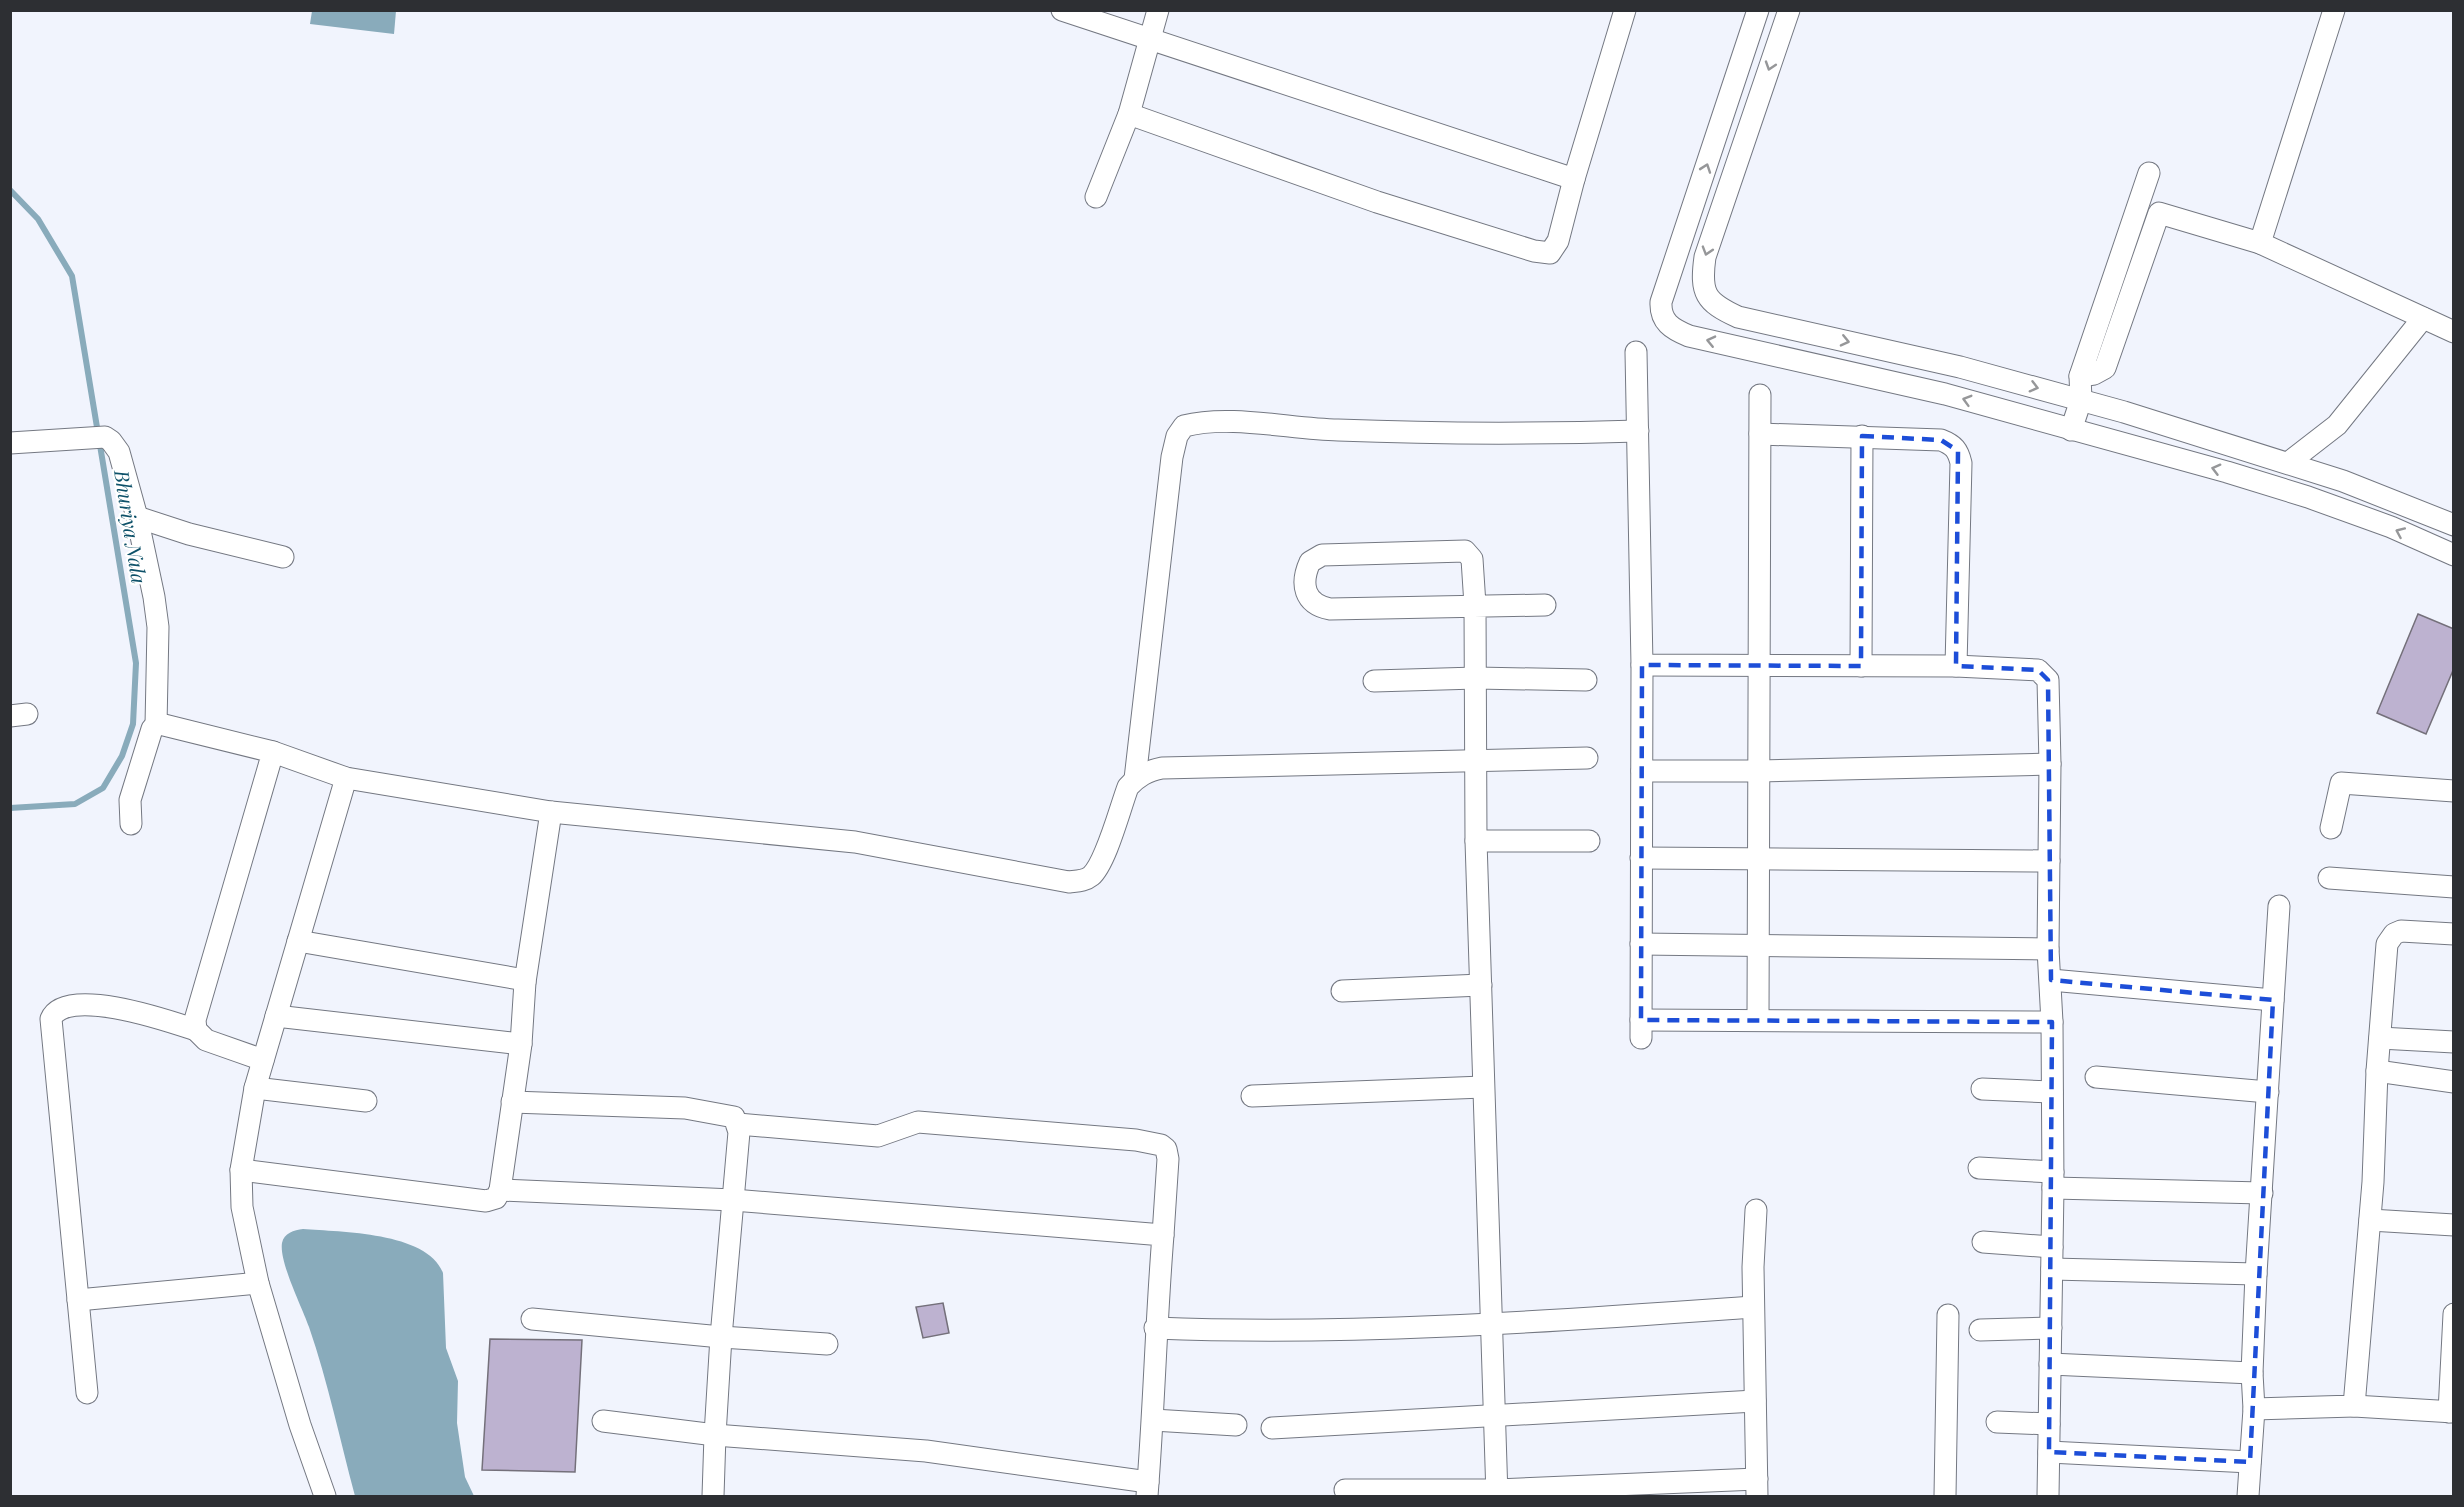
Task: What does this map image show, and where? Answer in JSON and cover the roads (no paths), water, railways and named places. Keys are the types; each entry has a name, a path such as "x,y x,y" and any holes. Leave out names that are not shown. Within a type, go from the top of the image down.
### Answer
{"street":[{"path":"1062,10 1574,179"},
{"path":"1096,197 1129,114 1158,10"},
{"path":"1129,114 1377,202 1543,254 1550,253 1558,241 1574,179 1625,10"},
{"path":"1758,10 1661,302 1661,312 1666,323 1679,332 1946,394 2227,472 2333,506 2454,555"},
{"path":"1789,10 1705,257 1702,280 1707,297 1718,308 1738,317 1960,367 2080,400 2343,481 2454,525"},
{"path":"2260,243 2334,10"},
{"path":"2071,430 2080,400 2080,376 2149,173"},
{"path":"2080,376 2094,374 2105,368 2159,213 2260,243 2454,332"},
{"path":"2288,464 2337,425 2423,318"},
{"path":"1759,352 1760,322"},
{"path":"1636,352 1642,665 1641,1029 1758,1020 2052,1022"},
{"path":"1758,1020 1760,395"},
{"path":"1135,779 1172,457 1177,436 1184,426 1198,422 1335,430 1524,434 1638,431"},
{"path":"1760,434 1941,440 1952,444 1958,451 1961,463 1956,666"},
{"path":"1861,666 1862,436"},
{"path":"10,443 105,437 119,452 137,517 154,597 158,627 156,725"},
{"path":"2333,506 2343,481"},
{"path":"137,517 189,534 283,557"},
{"path":"1497,1493 1476,841 1475,605 1472,558 1466,551 1322,555 1310,562 1307,568 1305,587 1309,598 1322,608 1475,605 1545,605"},
{"path":"1642,665 1956,666 2038,670 2044,674 2049,685 2048,949 2052,1022 2053,1180 2049,1497"},
{"path":"1374,681 1476,678 1586,680"},
{"path":"131,824 130,800 152,729 160,724 273,752 346,778 551,812 855,842 1069,882 1082,880 1091,875 1101,863 1128,788 1135,779 1147,771 1162,768 1587,758"},
{"path":"195,1029 195,1020 273,752"},
{"path":"1642,771 1759,771 2050,764"},
{"path":"325,1497 300,1425 258,1283 242,1207 242,1170 255,1088 346,778"},
{"path":"2331,828 2341,783 2454,791"},
{"path":"242,1170 486,1201 496,1198 500,1190 521,1044 525,982 551,812"},
{"path":"1476,841 1589,841"},
{"path":"1641,858 2049,861"},
{"path":"2329,878 2454,887"},
{"path":"2248,1497 2254,1409 2252,1373 2256,1274 2279,906"},
{"path":"2354,1406 2370,1220 2377,1071 2387,944 2390,938 2401,931 2454,934"},
{"path":"298,941 519,979 525,982"},
{"path":"1641,944 2048,949"},
{"path":"2051,980 2273,1000"},
{"path":"1342,991 1481,986"},
{"path":"87,1393 52,1029 54,1013 67,1005 122,1009 195,1029 206,1040 263,1060"},
{"path":"276,1016 521,1044"},
{"path":"2380,1038 2454,1042"},
{"path":"2377,1071 2454,1082"},
{"path":"2096,1077 2268,1092"},
{"path":"1252,1096 1483,1087"},
{"path":"255,1088 366,1101"},
{"path":"1982,1089 2052,1092"},
{"path":"512,1102 685,1108 728,1114 734,1117 738,1124 715,1435 713,1497"},
{"path":"603,1421 715,1435 926,1451 1147,1489 1153,1420 1155,1328 1168,1159 1166,1149 1161,1145 1136,1140 918,1122 878,1136 738,1124"},
{"path":"1979,1168 2053,1180 2262,1193"},
{"path":"500,1190 733,1200 1163,1235"},
{"path":"1345,1490 1497,1493 1757,1488 1753,1307 1756,1210"},
{"path":"2370,1220 2454,1225"},
{"path":"1983,1242 2052,1247"},
{"path":"2052,1269 2256,1274"},
{"path":"78,1300 258,1283"},
{"path":"1155,1328 1248,1332 1492,1325 1753,1307"},
{"path":"2254,1409 2354,1406 2452,1412 2454,1314"},
{"path":"1945,1497 1948,1315"},
{"path":"532,1319 722,1337 827,1344"},
{"path":"1980,1330 2051,1328"},
{"path":"2050,1364 2252,1373"},
{"path":"1272,1428 1755,1401"},
{"path":"1153,1420 1236,1425"},
{"path":"1997,1422 2049,1424"},
{"path":"2049,1452 2250,1462"}],"water":[{"path":"312,11 396,11 394,34 310,24"},
{"path":"296,1230 360,1233 402,1242 420,1249 434,1259 443,1273 446,1348 458,1381 457,1423 465,1477 474,1496 355,1496 316,1348 292,1285 282,1251 285,1237"}],"waterway":[{"name":"Bhuriya Nala","path":"10,190 38,219 72,276 136,663 133,724 122,756 103,788 75,804 10,808"}]}
